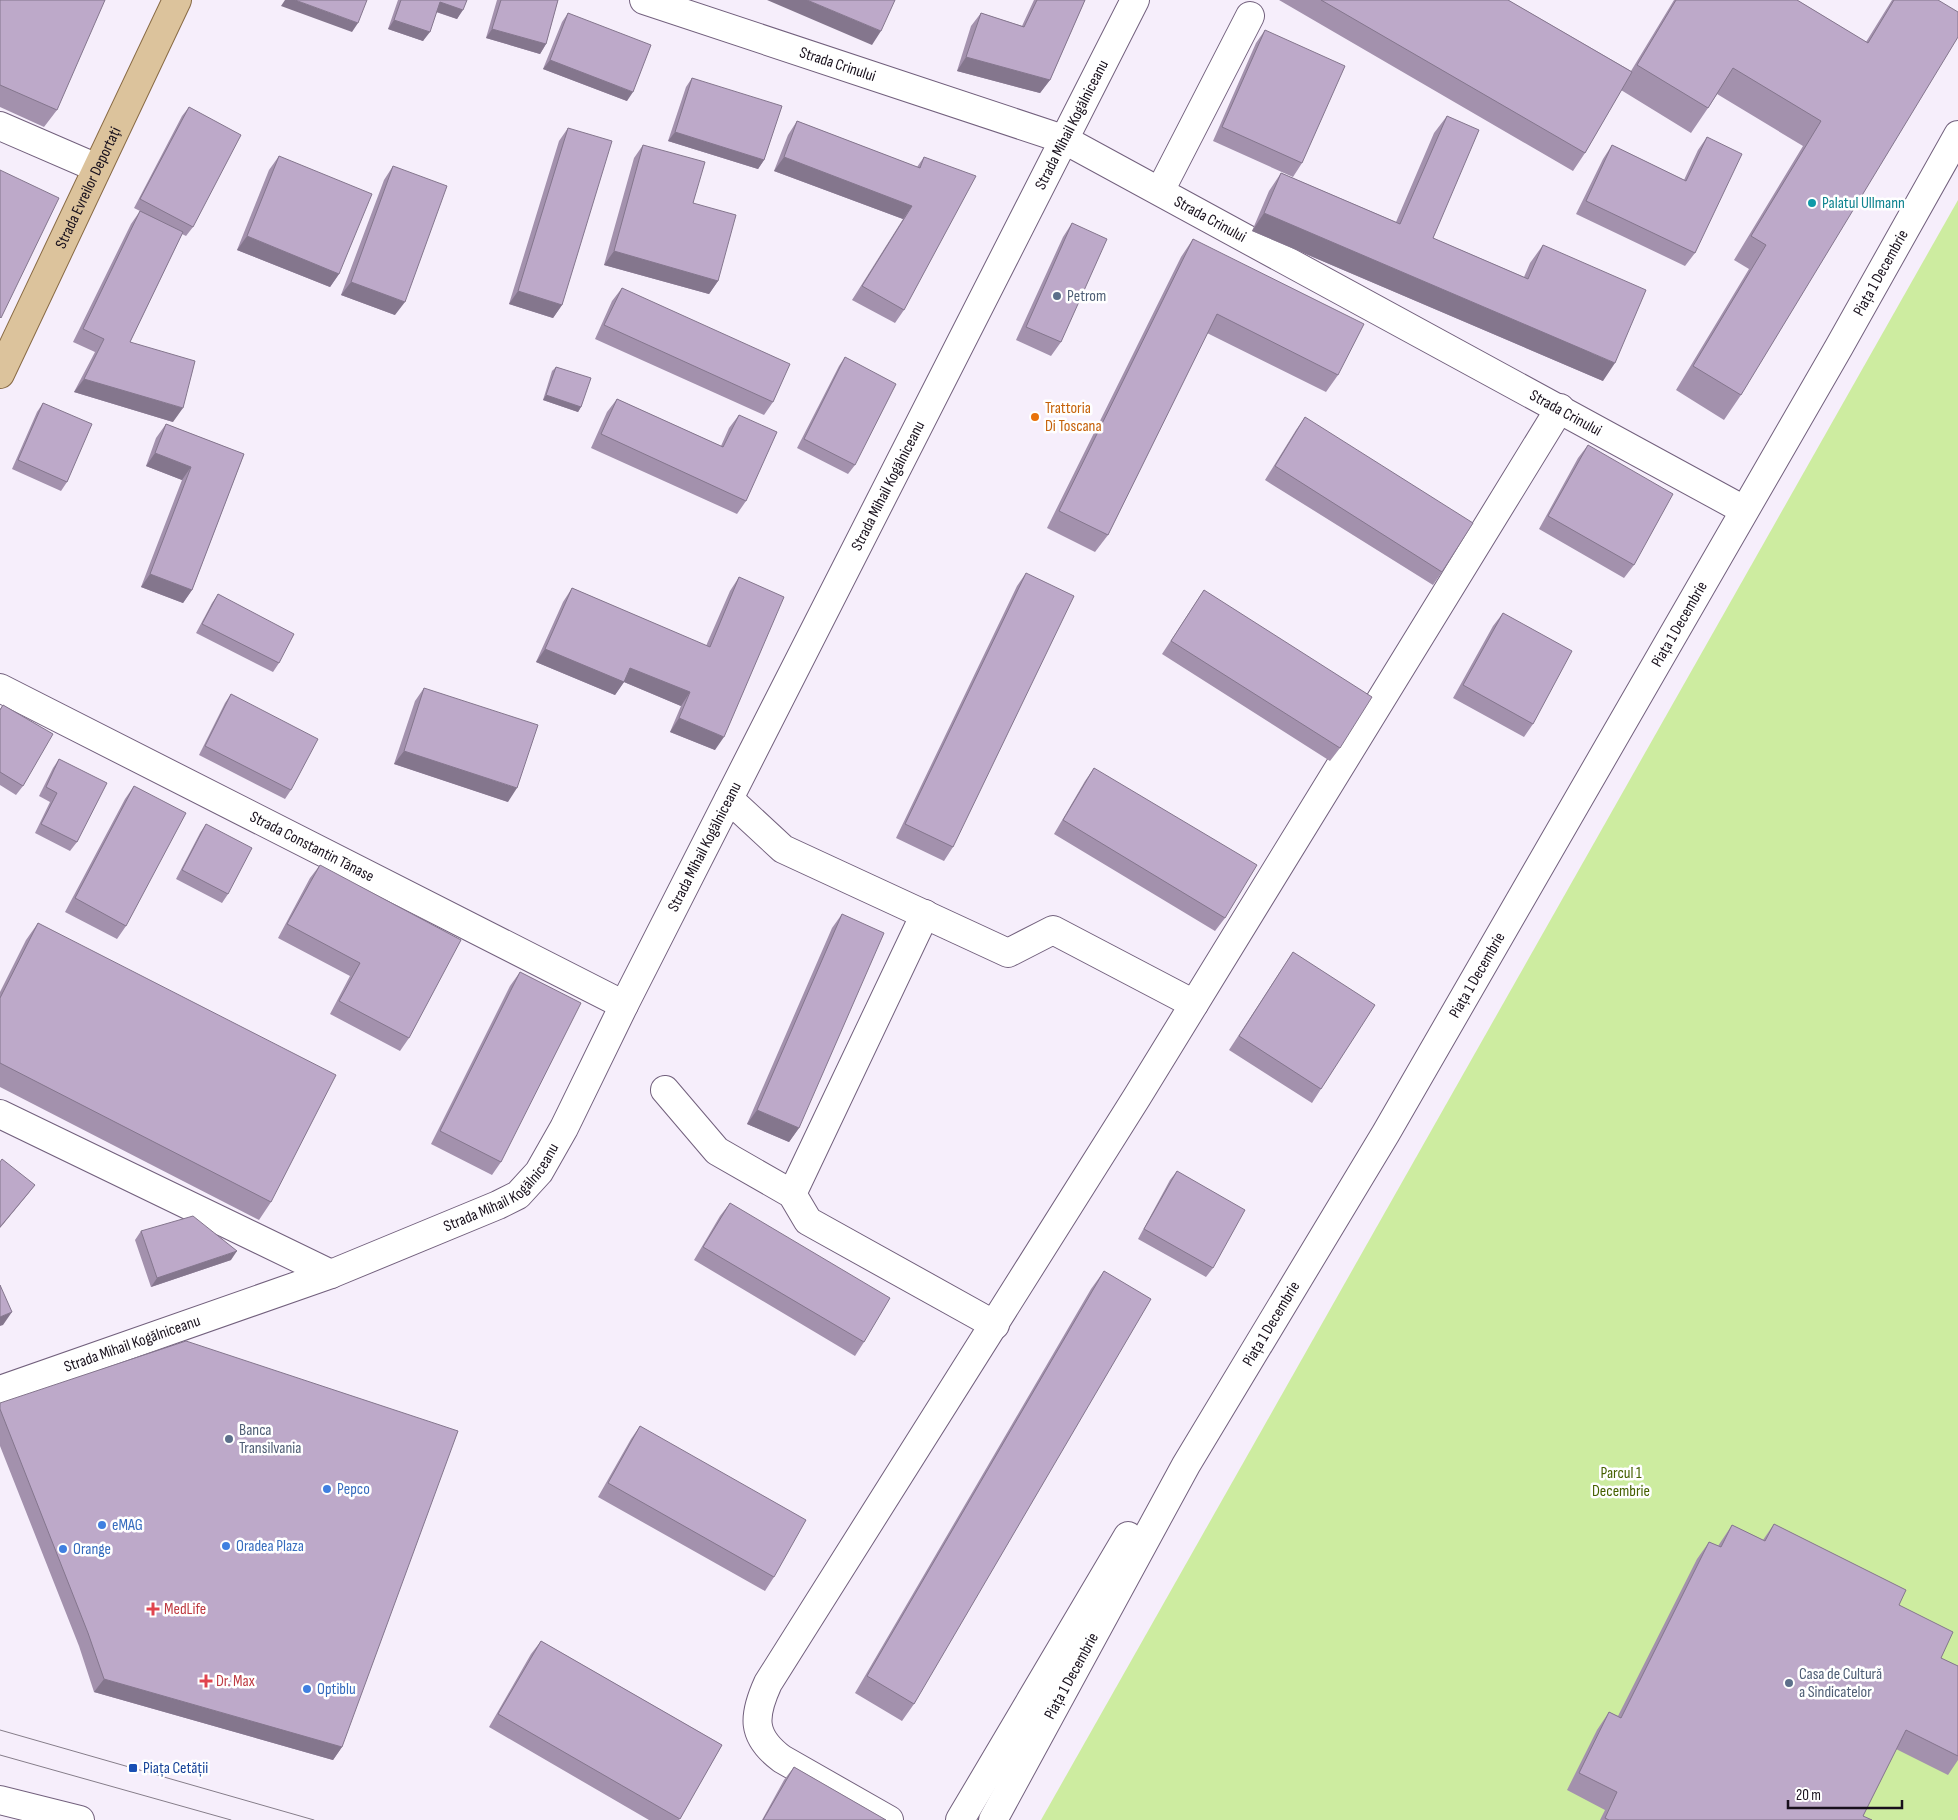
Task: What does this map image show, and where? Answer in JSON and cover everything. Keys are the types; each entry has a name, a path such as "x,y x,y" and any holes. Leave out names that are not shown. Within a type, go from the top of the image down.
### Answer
{"main road":[{"name":"Strada Evreilor Deportaţi","path":"0,374 177,0"}],"street":[{"name":"Strada Crinului","path":"644,0 1063,139 1560,408 1744,510"},
{"name":"Strada Mihail Kogălniceanu","path":"0,1390 331,1274 498,1206 518,1195 540,1172 1135,0"},
{"path":"1160,191 1250,16"},
{"path":"0,126 97,168"},
{"name":"Piața 1 Decembrie","path":"994,1819 1186,1465 1386,1133 1958,135"},
{"path":"889,1820 782,1760 770,1751 761,1738 756,1725 759,1703 768,1683 995,1325 1560,408"},
{"name":"Strada Constantin Tănase","path":"0,688 624,1005"},
{"path":"729,799 783,849 1008,953 1053,930 1194,1004"},
{"path":"792,1194 925,914"},
{"path":"665,1090 717,1151 792,1194 808,1221 995,1325"},
{"path":"0,1114 331,1274"},
{"path":"960,1820 1155,1491 1173,1471 1186,1465"},
{"path":"0,1800 80,1820"}],"green space":[{"name":"Parcul 1 Decembrie","path":"1958,200 1958,1820 1041,1820"}],"building":[{"path":"0,0 105,0 57,110 0,85"},
{"path":"295,0 367,0 358,23"},
{"path":"401,0 467,0 463,10 440,2 430,32 394,20"},
{"path":"501,0 558,0 546,44 492,29"},
{"path":"807,0 895,0 881,31"},
{"path":"1037,0 1085,0 1050,80 966,57 981,13 1024,27"},
{"path":"1321,0 1508,0 1632,72 1585,153"},
{"name":"Palatul Ullmann","path":"1676,0 1797,0 1868,43 1894,0 1938,0 1958,12 1958,37 1741,395 1693,366 1766,245 1751,236 1821,121 1733,68 1708,108 1637,65"},
{"path":"568,13 651,45 633,92 550,60"},
{"path":"1265,30 1345,66 1302,163 1222,127"},
{"path":"692,78 782,106 764,160 675,132"},
{"path":"189,107 241,135 193,227 140,199"},
{"path":"1447,116 1479,130 1433,238 1528,279 1543,245 1646,290 1615,363 1264,213 1281,173 1400,224"},
{"path":"797,121 920,168 924,157 976,176 904,310 862,286 912,206 784,157"},
{"path":"568,128 612,141 562,305 518,291"},
{"path":"1707,137 1742,154 1695,253 1586,201 1612,145 1686,181"},
{"path":"643,145 705,162 693,203 736,215 718,281 614,251"},
{"path":"279,156 372,194 339,274 247,236"},
{"path":"393,166 447,186 405,302 351,282"},
{"path":"0,170 59,198 1,318 0,317"},
{"path":"140,211 183,232 130,342 195,361 183,408 84,379 104,339 83,329"},
{"name":"Petrom","path":"1072,223 1107,239 1061,342 1026,327"},
{"path":"1193,239 1364,324 1338,375 1217,314 1108,535 1059,511"},
{"path":"622,288 790,364 773,402 604,325"},
{"path":"845,357 896,384 855,465 804,439"},
{"path":"556,367 591,378 581,407 546,395"},
{"path":"617,399 723,447 739,415 777,432 746,501 601,434"},
{"path":"43,403 92,424 67,482 18,460"},
{"path":"1305,417 1473,523 1442,572 1275,466"},
{"path":"166,424 244,454 192,590 150,574 191,467 155,453"},
{"path":"1588,445 1673,494 1634,565 1548,516"},
{"path":"1026,573 1074,596 953,847 905,824"},
{"path":"739,577 784,597 724,737 679,718 690,692 630,668 624,682 545,649 572,588 710,647"},
{"path":"1204,590 1372,697 1340,748 1171,641"},
{"path":"218,594 294,634 279,663 202,624"},
{"path":"1503,613 1572,651 1533,724 1463,685"},
{"path":"424,688 538,725 517,788 404,751"},
{"path":"231,694 318,739 291,790 205,746"},
{"path":"3,705 53,734 23,786 0,772 0,710"},
{"path":"59,759 107,783 77,842 41,824 57,793 46,787"},
{"path":"1094,768 1257,865 1225,918 1063,820"},
{"path":"134,786 186,813 126,926 75,898"},
{"path":"206,824 252,848 228,894 182,870"},
{"path":"320,865 461,940 409,1038 339,1001 360,963 287,924"},
{"path":"842,914 884,933 799,1128 757,1110"},
{"path":"38,923 336,1075 271,1202 0,1063 0,998"},
{"path":"1293,952 1375,1005 1321,1089 1239,1036"},
{"path":"520,972 581,1003 501,1162 440,1131"},
{"path":"2,1159 35,1185 0,1227 0,1162"},
{"path":"1177,1171 1245,1210 1213,1268 1144,1229"},
{"path":"730,1203 890,1298 864,1342 703,1247"},
{"path":"193,1216 237,1251 157,1278 141,1231"},
{"path":"1104,1271 1151,1299 914,1704 867,1676"},
{"path":"0,1285 12,1312 0,1317"},
{"name":"Oradea Plaza","path":"186,1341 458,1431 342,1747 104,1679 88,1633 0,1409 0,1403"},
{"path":"640,1426 806,1520 774,1577 608,1483"},
{"name":"Casa de Cultură a Sindicatelor","path":"1774,1524 1906,1590 1899,1605 1953,1632 1941,1658 1958,1666 1958,1756 1906,1730 1863,1816 1872,1820 1609,1820 1605,1818 1617,1792 1579,1773 1609,1712 1621,1718 1709,1542 1721,1547 1732,1525 1765,1541"},
{"path":"541,1641 722,1745 680,1819 498,1714"},
{"path":"794,1767 886,1820 763,1820"}],"tram line":[{"path":"0,1730 314,1820"},
{"path":"0,1755 231,1820"}],"place":[{"name":"Palatul Ullmann","path":"1812,203"},
{"name":"Petrom","path":"1057,296"},
{"name":"Trattoria Di Toscana","path":"1035,417"},
{"name":"Banca Transilvania","path":"229,1439"},
{"name":"Pepco","path":"327,1489"},
{"name":"eMAG","path":"102,1525"},
{"name":"Oradea Plaza","path":"226,1546"},
{"name":"Orange","path":"63,1549"},
{"name":"MedLife","path":"153,1609"},
{"name":"Dr. Max","path":"206,1681"},
{"name":"Casa de Cultură a Sindicatelor","path":"1789,1683"},
{"name":"Optiblu","path":"307,1689"},
{"name":"Piața Cetății","path":"133,1768"}]}
